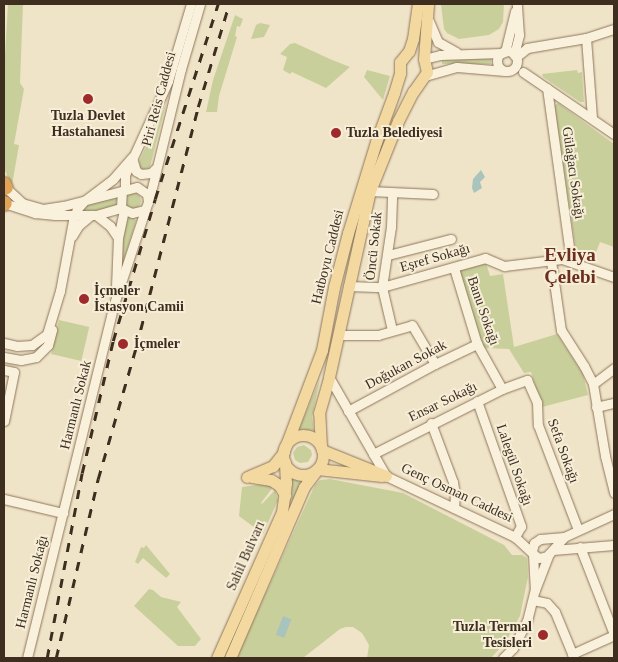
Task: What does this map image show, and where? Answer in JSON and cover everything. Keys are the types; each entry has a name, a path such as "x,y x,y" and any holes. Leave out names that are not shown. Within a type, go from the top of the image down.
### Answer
{"main road":[{"name":"Hatboyu Caddesi","path":"285,454 318,362 334,287 360,190 400,73 400,62 413,39 418,4"},
{"path":"400,73 406,80 422,78 428,67 424,58 428,9"},
{"path":"405,56 413,54 424,58"},
{"name":"Hatboyu Caddesi","path":"322,448 319,414 330,376 370,191 386,146 422,78"},
{"path":"285,495 279,486 271,480 247,477 273,466 285,454 294,438 306,436 312,438 322,448 386,476"},
{"path":"285,454 292,472 310,474 316,470 323,460 322,448"},
{"name":"Sahil Bulvarı","path":"217,658 279,519 285,495 285,454"},
{"path":"316,470 386,476"},
{"name":"Sahil Bulvarı","path":"230,658 304,489 316,470"},
{"path":"209,658 243,600"}],"street":[{"name":"Piri Reis Caddesi","path":"132,157 168,81 191,4"},
{"name":"Piri Reis Caddesi","path":"146,206 180,69 200,4"},
{"path":"517,4 519,35 514,68 507,71 499,68 497,62 503,52 517,4"},
{"path":"428,9 430,27 438,42 454,52 467,53"},
{"path":"515,58 528,48 586,38 614,29"},
{"path":"586,38 592,118"},
{"path":"424,58 467,53 503,52 515,58 523,72 614,134"},
{"path":"422,78 457,67 523,72"},
{"name":"Gülağacı Sokağı","path":"547,88 572,261"},
{"path":"132,157 136,171 141,174 151,173 156,169"},
{"path":"122,209 125,175 132,157"},
{"path":"4,357 21,360 36,357 48,345 75,214 84,201 112,179 132,157"},
{"path":"4,186 22,203 35,208 63,206 124,190 141,188 147,194 146,206 137,214 122,209 94,215 55,215 35,213 4,203"},
{"path":"370,191 433,194"},
{"name":"Öncü Sokak","path":"392,193 388,255 382,287 392,330"},
{"name":"Harmanlı Sokak","path":"64,513 114,304 146,206"},
{"name":"Harmanlı Sokak","path":"114,304 118,238 122,209"},
{"path":"55,215 66,224 70,244"},
{"path":"94,215 110,226 118,238"},
{"path":"70,244 76,229 94,215"},
{"path":"388,255 451,239"},
{"name":"Eşref Sokağı","path":"348,286 382,287 485,258 504,266 551,260 572,261 614,276"},
{"path":"551,260 561,330 593,384 614,493"},
{"name":"Banu Sokağı","path":"454,268 477,344 502,389"},
{"path":"4,343 26,346 36,344 47,334 54,317"},
{"path":"338,335 378,335 412,326 435,364"},
{"name":"Doğukan Sokak","path":"348,411 435,364 477,344"},
{"path":"593,384 614,368"},
{"path":"4,370 14,372 4,421"},
{"path":"330,376 386,476"},
{"name":"Ensar Sokağı","path":"373,454 477,400 527,380"},
{"name":"Sefa Sokağı","path":"527,380 537,402 538,425 578,530"},
{"name":"Lalegül Sokağı","path":"477,400 520,526 515,537"},
{"path":"596,407 614,403"},
{"path":"431,423 453,482 456,494 454,508"},
{"name":"Genç Osman Caddesi","path":"386,476 515,537 534,554"},
{"path":"4,499 64,513"},
{"name":"Harmanlı Sokağı","path":"27,658 64,513"},
{"name":"Genç Osman Caddesi","path":"515,537 540,539 564,537 614,514"},
{"name":"Genç Osman Caddesi","path":"503,658 518,638 551,552 564,537"},
{"path":"551,552 550,543 540,539 532,546 534,554 534,595 547,603 555,612 573,656 614,634 580,547"},
{"path":"534,554 542,558 551,552 580,547 614,545"}],"green space":[{"path":"8,4 23,4 20,83 24,89 14,144 19,145 12,185 4,169 4,72"},
{"path":"504,4 503,22 499,29 489,35 459,39 447,33 444,29 441,5"},
{"path":"235,15 243,19 240,27 237,26 235,36 237,37 219,96 217,112 206,112 213,80"},
{"path":"260,23 270,25 264,37 251,39 256,25"},
{"path":"295,43 350,67 326,88 292,72 290,74 283,70 287,57 280,54 290,44"},
{"path":"442,56 491,56 491,64 442,64"},
{"path":"367,70 390,76 383,100 364,77"},
{"path":"577,70 578,73 582,72 584,102 580,102 543,77 542,74"},
{"path":"558,103 614,144 614,247 600,242 592,263 577,253 554,106"},
{"path":"166,104 150,167 145,170 140,168 139,162"},
{"path":"130,193 136,193 141,198 139,207 130,209 125,204 125,198"},
{"path":"117,198 115,211 79,212 87,204"},
{"path":"125,217 134,217 136,221 122,266 121,243"},
{"path":"486,263 490,276 503,274 514,347 557,334 583,374 588,395 542,407 531,372 524,373 509,349 484,348 459,270"},
{"path":"59,320 89,327 81,361 51,354"},
{"path":"320,379 312,417 314,431 299,429"},
{"path":"304,445 311,450 312,455 308,462 300,463 295,460 293,453 297,447"},
{"path":"292,479 302,481 292,502"},
{"path":"330,479 403,493 504,545 512,555 522,555 527,558 528,577 520,616 505,643 491,658 367,658 369,645 362,633 353,627 346,627 340,629 303,658 236,658 315,485 320,480"},
{"path":"264,484 273,487 261,503 275,490 278,500 263,534 239,516 242,487"},
{"path":"146,545 170,574 166,578 143,558 138,564 135,562 141,547 144,548"},
{"path":"149,589 161,597 181,602 177,607 201,639 195,646 178,646 134,606"}],"water":[{"path":"481,170 485,177 480,182 482,188 474,193 472,188 473,179"},
{"path":"283,616 291,619 284,638 276,635"}],"railway":[{"path":"47,658 82,473 113,341 155,199 218,4"},
{"path":"56,658 98,479 136,347 198,107 229,4"}],"place":[{"name":"Tuzla Devlet Hastahanesi","path":"88,99"},
{"name":"Tuzla Belediyesi","path":"336,133"},
{"name":"İçmeler İstasyon Camii","path":"84,299"},
{"name":"İçmeler","path":"123,344"},
{"name":"Tuzla Termal Tesisleri","path":"543,635"}],"district":[{"name":"Evliya Çelebi","path":"570,266"}]}
